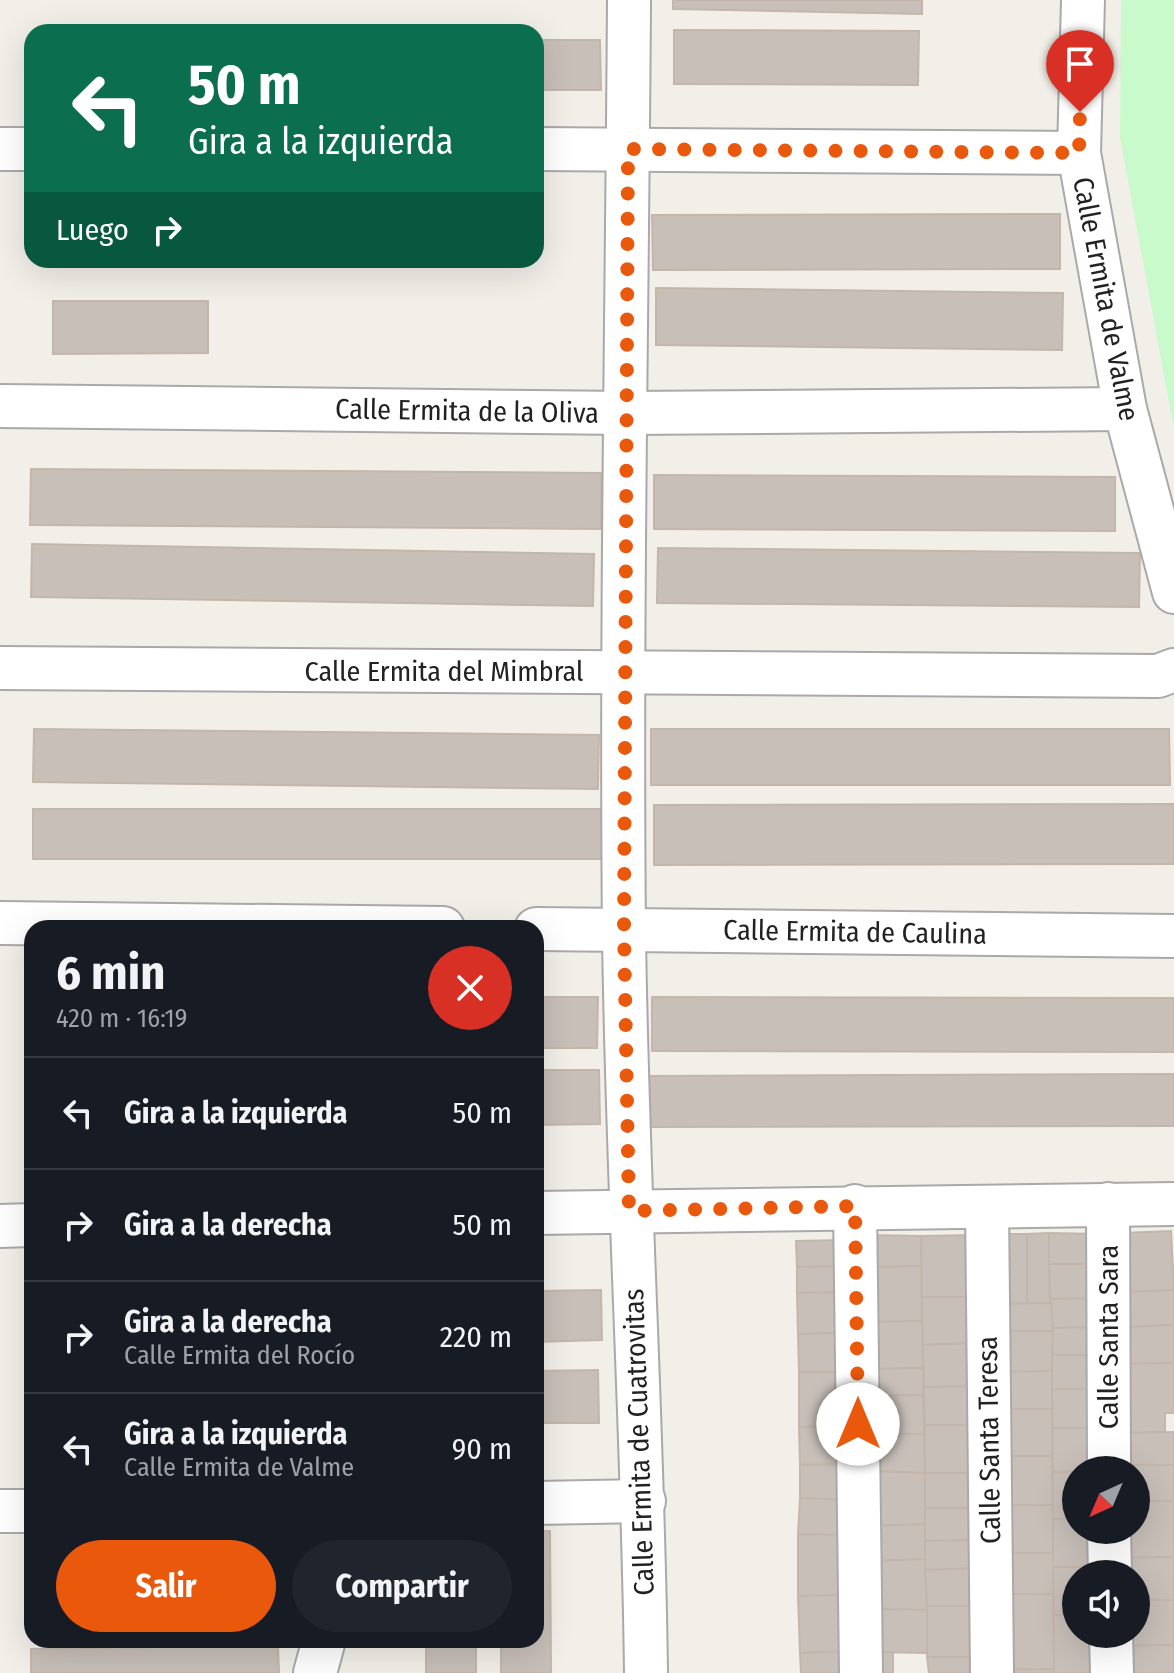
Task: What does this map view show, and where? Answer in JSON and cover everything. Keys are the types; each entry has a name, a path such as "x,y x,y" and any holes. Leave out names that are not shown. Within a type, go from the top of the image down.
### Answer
{"street":[{"name":"Calle Ermita de Cuatrovitas","path":"629,0 624,930 629,1211 644,1501 646,1673"},
{"name":"Calle Ermita de Valme","path":"1083,0 1079,153 1125,409 1174,592"},
{"path":"0,149 24,149"},
{"path":"544,149 1079,153"},
{"name":"Calle Ermita de la Oliva","path":"0,406 627,413 1125,409"},
{"name":"Calle Ermita del Mimbral","path":"0,668 1158,676 1174,670"},
{"path":"0,923 24,923"},
{"name":"Calle Ermita de Caulina","path":"544,929 1174,936"},
{"name":"Calle Santa Sara","path":"1108,1204 1109,1456"},
{"path":"544,1213 855,1206 1174,1204"},
{"path":"855,1206 861,1673"},
{"name":"Calle Santa Teresa","path":"987,1207 992,1673"},
{"path":"0,1226 24,1225"},
{"path":"544,1503 644,1501"},
{"path":"0,1511 24,1511"},
{"path":"315,1673 322,1648"},
{"path":"1111,1648 1112,1673"}],"green space":[{"path":"1121,0 1174,0 1174,429 1120,138"}],"building":[{"path":"673,0 922,0 922,14 673,9"},
{"path":"674,30 919,31 918,85 674,84"},
{"path":"544,40 600,40 601,90 544,90"},
{"path":"1060,214 1060,269 653,270 652,215"},
{"path":"656,288 1063,293 1062,350 656,345"},
{"path":"53,301 208,301 208,353 53,354"},
{"path":"31,469 601,473 601,529 30,525"},
{"path":"654,475 1115,477 1115,531 654,529"},
{"path":"32,544 594,554 593,606 31,597"},
{"path":"658,548 1140,553 1139,607 657,603"},
{"path":"34,729 599,735 598,789 33,782"},
{"path":"651,729 1169,729 1170,785 651,785"},
{"path":"1174,804 1174,864 654,865 654,805"},
{"path":"33,809 602,809 602,859 33,859"},
{"path":"544,997 598,997 597,1048 544,1048"},
{"path":"652,997 1174,998 1174,1052 652,1051"},
{"path":"544,1070 599,1070 600,1124 544,1125"},
{"path":"1174,1074 1174,1126 650,1127 649,1076"},
{"path":"1171,1231 1174,1290 1125,1292 1122,1233"},
{"path":"1049,1233 1051,1303 1027,1303 1027,1234"},
{"path":"1049,1233 1099,1234 1099,1264 1049,1264"},
{"path":"996,1234 1027,1234 1027,1303 996,1304"},
{"path":"869,1235 921,1236 921,1266 870,1267"},
{"path":"973,1235 973,1297 922,1297 921,1236"},
{"path":"845,1240 845,1266 797,1267 796,1241"},
{"path":"1049,1264 1099,1264 1100,1298 1050,1299"},
{"path":"845,1266 846,1292 797,1293 797,1267"},
{"path":"921,1266 922,1321 870,1322 870,1267"},
{"path":"601,1290 602,1340 544,1342 544,1291"},
{"path":"1174,1290 1174,1325 1126,1327 1125,1292"},
{"path":"846,1292 847,1333 798,1334 797,1293"},
{"path":"922,1297 973,1297 974,1343 923,1345"},
{"path":"1100,1298 1100,1327 1052,1328 1050,1299"},
{"path":"1051,1303 1053,1331 996,1331 996,1304"},
{"path":"922,1321 923,1368 871,1369 870,1322"},
{"path":"1174,1325 1174,1363 1125,1364 1126,1327"},
{"path":"1100,1327 1100,1355 1052,1355 1052,1328"},
{"path":"996,1331 1053,1331 1052,1371 997,1372"},
{"path":"847,1333 848,1372 799,1372 798,1334"},
{"path":"974,1343 976,1386 924,1387 923,1345"},
{"path":"1052,1355 1100,1355 1101,1389 1052,1389"},
{"path":"1174,1363 1174,1413 1165,1413 1165,1432 1127,1433 1125,1364"},
{"path":"923,1368 923,1395 871,1396 871,1369"},
{"path":"598,1370 599,1423 544,1423 544,1371"},
{"path":"1052,1371 1052,1409 998,1409 997,1372"},
{"path":"799,1372 848,1372 849,1426 799,1427"},
{"path":"976,1386 977,1425 925,1425 924,1387"},
{"path":"1052,1389 1101,1389 1101,1428 1053,1428"},
{"path":"923,1395 924,1434 872,1434 871,1396"},
{"path":"998,1409 1052,1409 1052,1456 1000,1456"},
{"path":"925,1425 977,1425 977,1473 925,1473"},
{"path":"849,1426 850,1464 800,1465 799,1427"},
{"path":"1053,1428 1101,1428 1101,1456 1062,1456 1062,1472 1053,1472"},
{"path":"1174,1432 1174,1465 1150,1465 1150,1456 1127,1456 1127,1433"},
{"path":"872,1434 924,1434 925,1473 872,1471"},
{"path":"1000,1456 1052,1456 1053,1505 1001,1505"},
{"path":"850,1464 849,1500 800,1498 800,1465"},
{"path":"1150,1465 1174,1465 1174,1501 1150,1501"},
{"path":"872,1471 925,1473 925,1524 872,1526"},
{"path":"1053,1472 1062,1472 1062,1519 1053,1519"},
{"path":"925,1473 977,1473 977,1508 925,1508"},
{"path":"800,1498 849,1500 850,1535 798,1534"},
{"path":"1150,1501 1174,1501 1174,1557 1128,1558 1128,1544 1150,1544"},
{"path":"1001,1505 1053,1505 1053,1553 1001,1553"},
{"path":"925,1508 977,1508 978,1540 925,1541"},
{"path":"1053,1519 1062,1519 1062,1544 1101,1544 1101,1560 1062,1560 1062,1567 1053,1567"},
{"path":"925,1524 925,1559 874,1561 872,1526"},
{"path":"544,1531 550,1531 551,1673 501,1673 501,1648 544,1648"},
{"path":"798,1534 850,1535 850,1595 798,1596"},
{"path":"978,1540 978,1568 925,1570 925,1541"},
{"path":"1001,1553 1053,1553 1054,1595 1001,1594"},
{"path":"1174,1557 1174,1600 1150,1600 1150,1560 1128,1558"},
{"path":"925,1559 927,1610 874,1609 874,1561"},
{"path":"1053,1567 1062,1567 1062,1615 1054,1615"},
{"path":"978,1568 980,1606 927,1606 925,1570"},
{"path":"1001,1594 1053,1594 1054,1669 1003,1670"},
{"path":"850,1595 851,1651 800,1653 798,1596"},
{"path":"1150,1600 1174,1600 1174,1645 1150,1646"},
{"path":"927,1606 980,1606 980,1657 927,1657"},
{"path":"874,1609 927,1610 927,1653 873,1652"},
{"path":"1054,1615 1062,1615 1062,1648 1102,1648 1102,1673 1054,1673"},
{"path":"1174,1645 1174,1673 1131,1673 1131,1648 1150,1648 1150,1646"},
{"path":"278,1648 279,1673 31,1673 31,1649"},
{"path":"426,1648 476,1648 476,1673 426,1673"},
{"path":"851,1651 851,1673 801,1673 800,1653"},
{"path":"873,1652 893,1652 893,1673 874,1673"},
{"path":"927,1657 980,1657 981,1673 929,1673"},
{"path":"1054,1669 1054,1673 1003,1673 1003,1670"}],"route":[{"path":"858,1424 855,1206 629,1211 624,930 628,149 1079,153 1080,112"}]}
